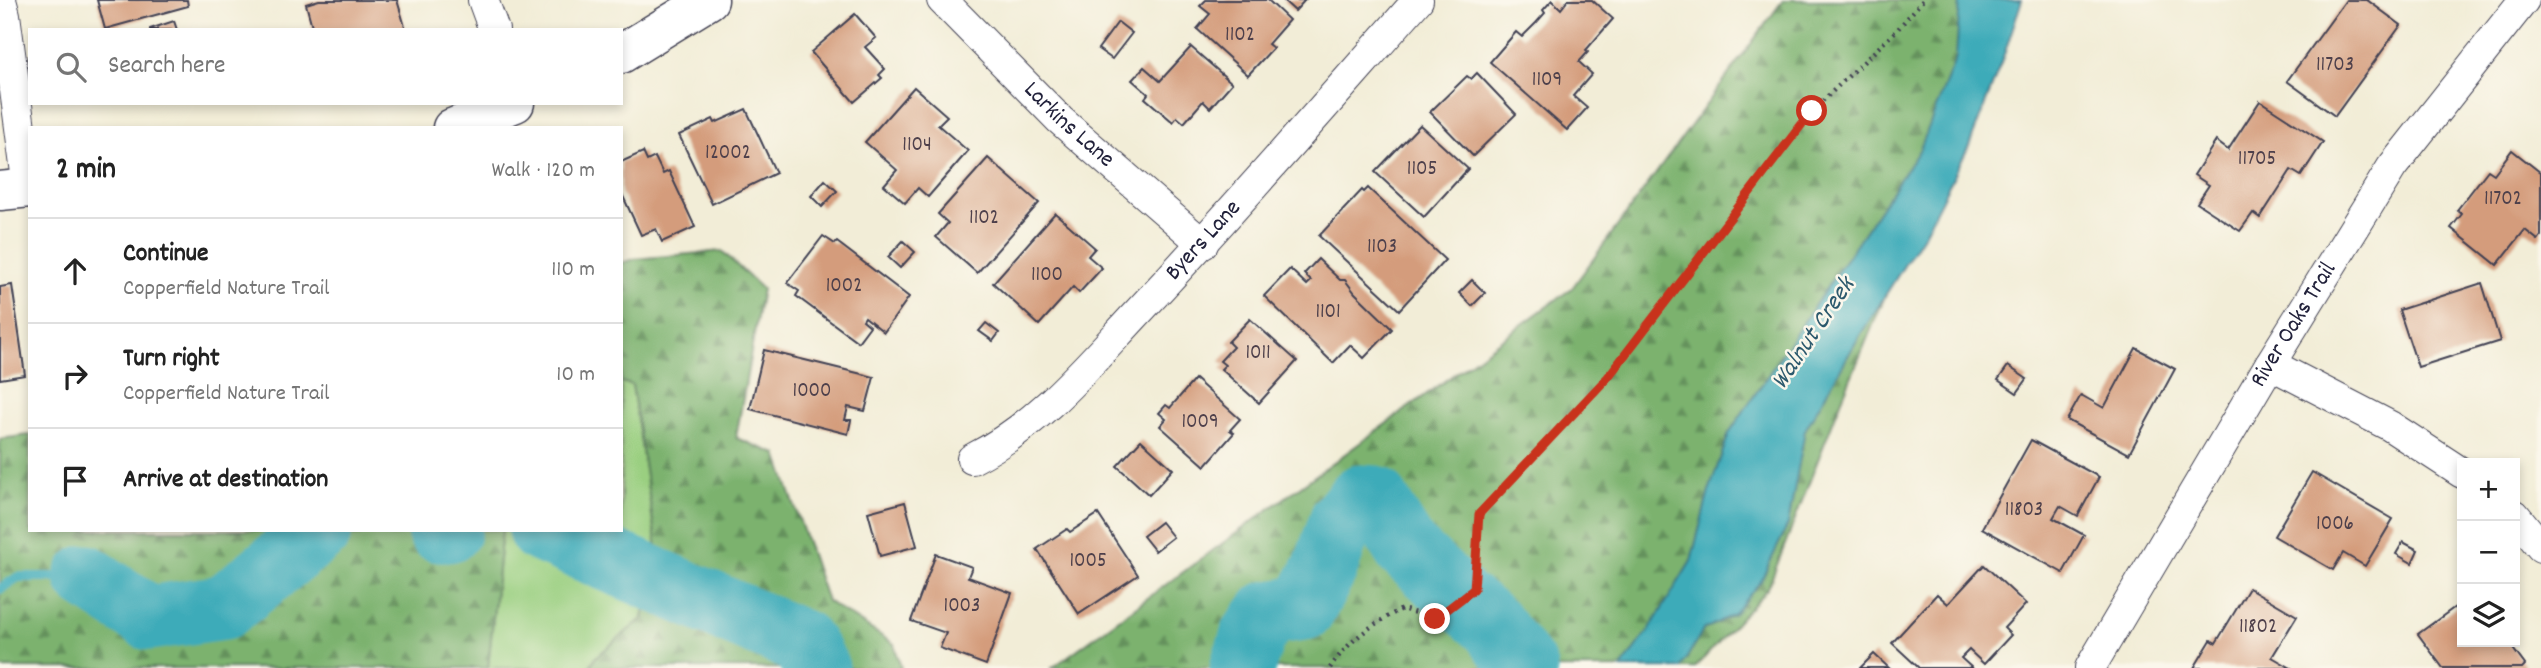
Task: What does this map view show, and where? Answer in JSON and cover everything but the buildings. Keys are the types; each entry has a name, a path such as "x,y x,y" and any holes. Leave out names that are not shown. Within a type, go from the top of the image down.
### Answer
{"street":[{"path":"1,0 19,189"},
{"path":"483,0 493,28"},
{"path":"623,53 709,0"},
{"name":"Larkins Lane","path":"942,0 1060,121 1203,244"},
{"name":"Byers Lane","path":"972,459 1000,445 1044,411 1203,244 1418,0"},
{"name":"River Oaks Trail","path":"2090,668 2270,364 2392,167 2524,0"},
{"path":"457,126 510,105"},
{"path":"2270,364 2390,426 2457,470"},
{"path":"2520,521 2541,547"}],"path":[{"path":"1330,668 1344,648 1375,623 1402,609 1435,619 1474,589 1479,514 1608,377 1812,111 1897,30 1923,0"}],"green space":[{"path":"1783,0 2014,0 2003,14 1842,399 1768,588 1695,668 1052,668 1572,288"},
{"path":"722,251 762,289 736,438 777,454 827,601 894,644 901,668 589,668 595,658 643,618 657,548 632,385 623,383 623,262 634,259"},
{"path":"623,383 632,385 657,548 643,618 595,658 589,668 488,668 502,532 623,532"},
{"path":"28,435 28,532 502,532 488,668 0,668 0,439"}],"water":[{"name":"Walnut Creek","path":"1960,0 2022,0 1969,146 1924,234 1859,337 1805,430 1788,525 1761,581 1734,614 1703,630 1681,668 1621,668 1651,627 1691,561 1709,491 1729,433 1920,149 1956,57"}],"waterway":[{"path":"1242,668 1253,635 1269,613 1304,608 1325,569 1342,519 1360,497 1375,498 1406,549 1453,592"},
{"path":"87,577 149,618 224,607 318,532"},
{"path":"545,532 801,642 817,668"},
{"path":"0,589 18,577 87,577"},
{"path":"1470,607 1492,626 1525,668"}],"route":[{"path":"1435,619 1474,589 1479,514 1608,377 1812,111"}]}
